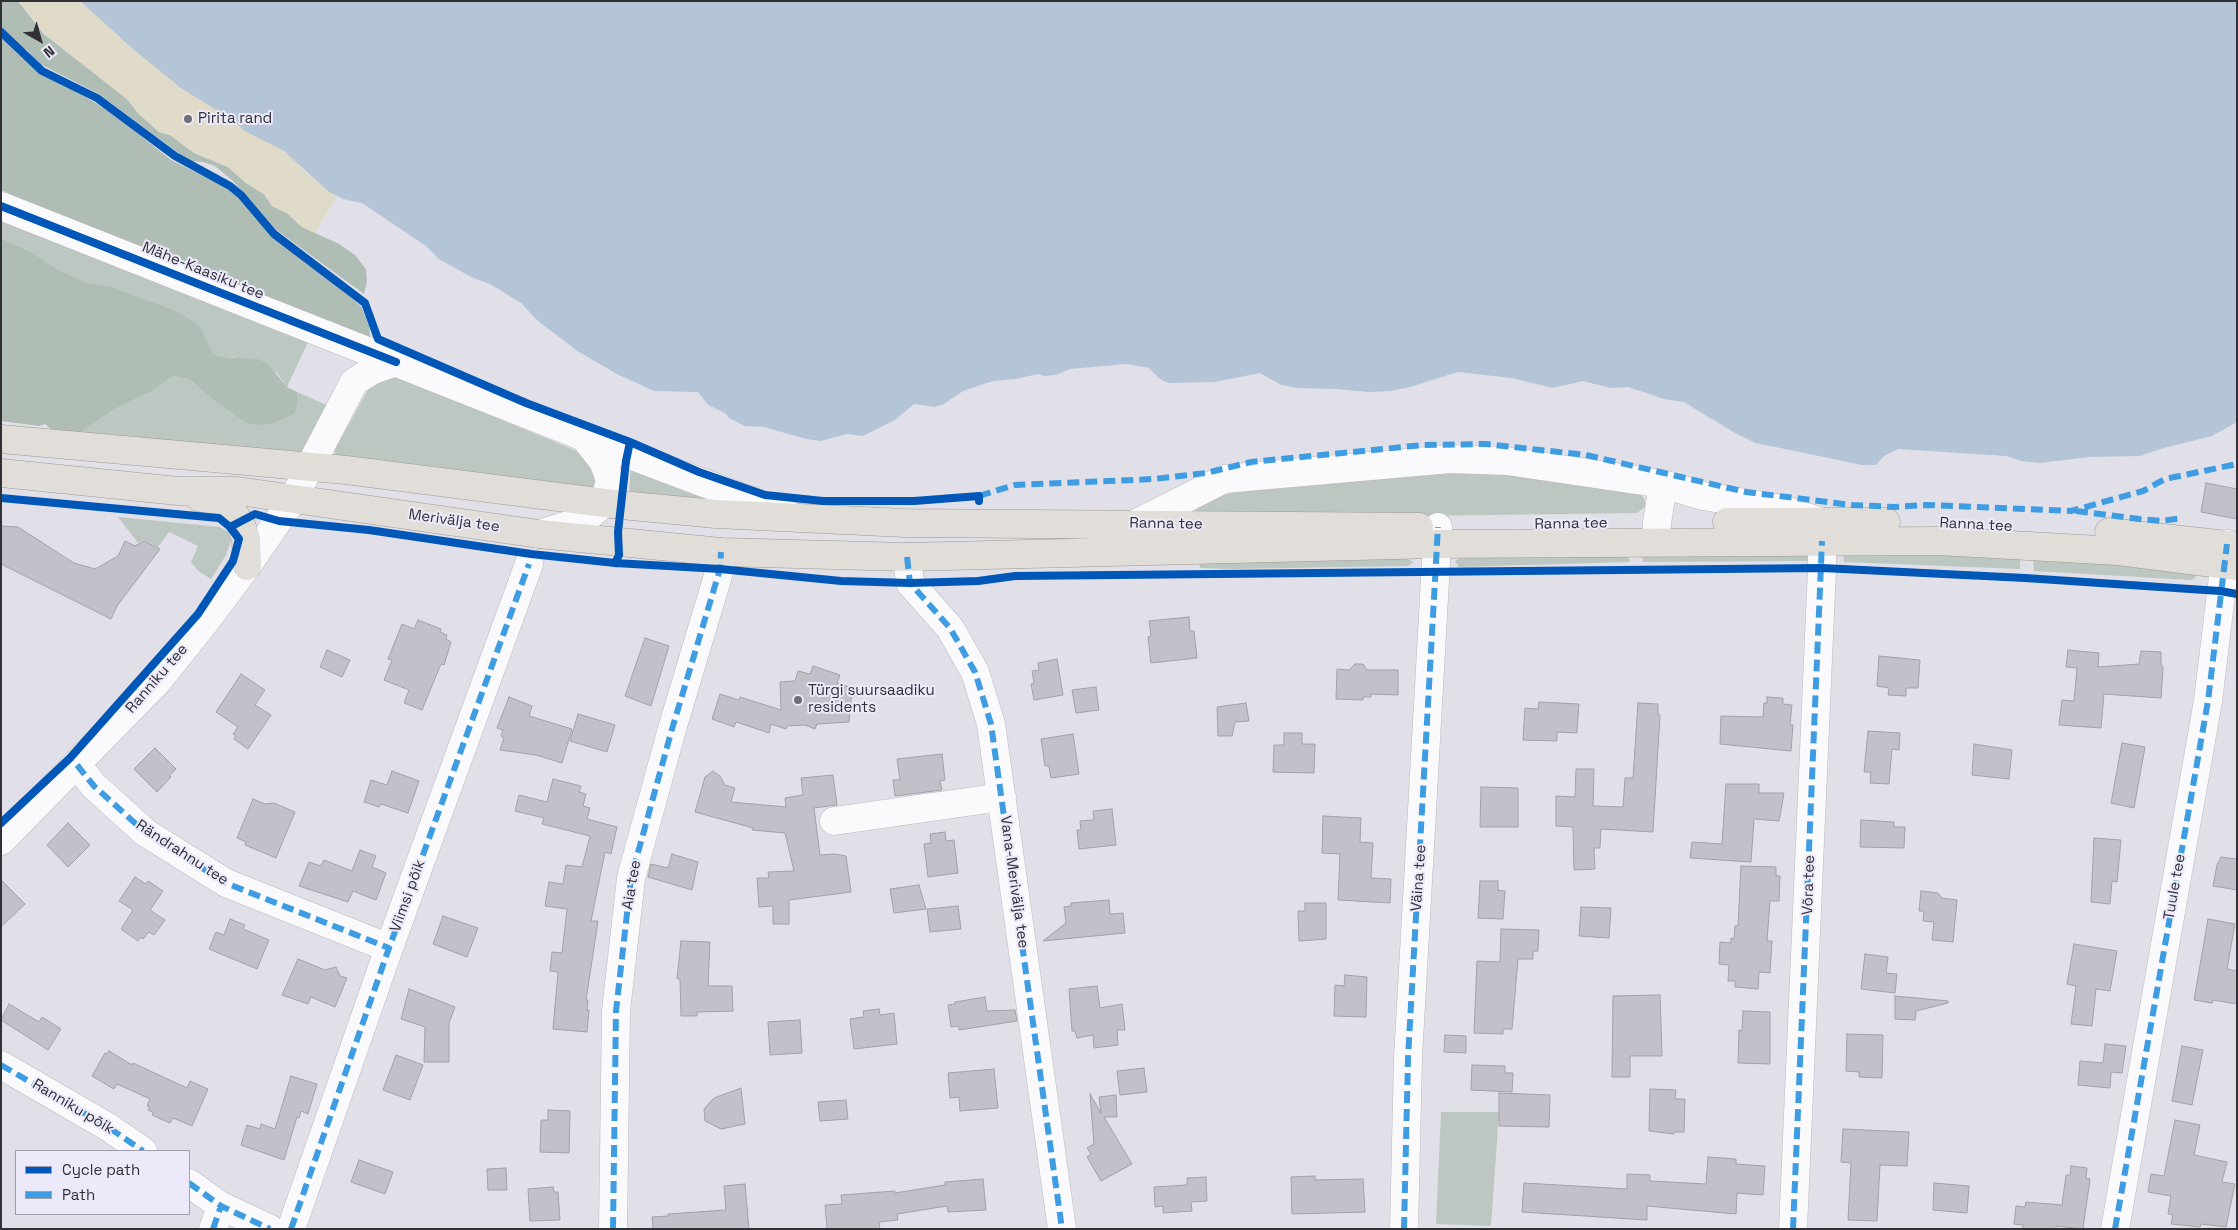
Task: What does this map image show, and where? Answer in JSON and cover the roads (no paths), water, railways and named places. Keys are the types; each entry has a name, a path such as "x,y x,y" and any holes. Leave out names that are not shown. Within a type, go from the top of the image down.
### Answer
{"main road":[{"path":"1,439 346,470 604,503 716,514 798,519"},
{"name":"Merivälja tee","path":"1,473 178,491 238,491 538,534 721,552 907,557"},
{"path":"178,491 227,505 240,522 246,539 247,566"},
{"name":"Ranna tee","path":"798,519 905,523 1135,524 1437,536"},
{"name":"Ranna tee","path":"907,557 1437,536 1822,531 1939,541 2231,555"}],"street":[{"name":"Mähe-Kaasiku tee","path":"1,206 584,437 798,519"},
{"path":"327,335 347,358 354,382 373,370 396,362"},
{"name":"Ranniku tee","path":"1,841 77,765 169,668 247,566 293,498 354,382"},
{"path":"538,534 584,520 604,503 610,480 603,461 584,437"},
{"path":"1135,524 1224,479 1450,459 1507,461 1662,484 1703,496 1782,509 1822,531"},
{"path":"1656,532 1662,484"},
{"name":"Võra tee","path":"1793,1229 1822,531"},
{"name":"Väina tee","path":"1404,1229 1408,1058 1423,816 1437,536"},
{"name":"Aia tee","path":"613,1229 616,1012 631,878 672,729 720,569 721,552"},
{"name":"Tuule tee","path":"2115,1229 2208,701 2231,555"},
{"name":"Vana-Merivälja tee","path":"907,557 910,583 950,628 975,672 991,724 1062,1229"},
{"name":"Viimsi põik","path":"291,1229 389,948 529,564"},
{"name":"Rändrahnu tee","path":"77,765 94,786 146,833 226,883 389,948"},
{"path":"834,821 1002,797"},
{"name":"Ranniku põik","path":"1,1064 108,1127 142,1150"},
{"path":"190,1184 217,1217 270,1229"}],"water":[{"path":"80,1 2237,1 2237,422 2212,436 2139,456 2089,457 2040,463 2021,461 2006,456 1898,449 1884,456 1876,465 1862,465 1756,443 1735,433 1684,402 1664,399 1628,387 1610,388 1583,381 1553,388 1511,378 1458,372 1410,387 1391,391 1369,392 1298,388 1281,385 1260,373 1215,382 1168,383 1160,379 1149,368 1126,364 1070,369 1056,375 1045,376 1038,374 1016,379 993,381 963,391 944,404 935,407 914,404 895,420 863,436 847,434 821,441 806,439 764,427 745,426 708,405 698,392 654,391 617,374 579,352 538,321 521,303 490,284 471,277 439,259 426,246 362,203 343,199 328,191 284,151 243,130 236,122 181,88 133,49"}],"place":[{"name":"Pirita rand","path":"188,119"},
{"name":"Türgi suursaadiku residents","path":"798,700"}]}
